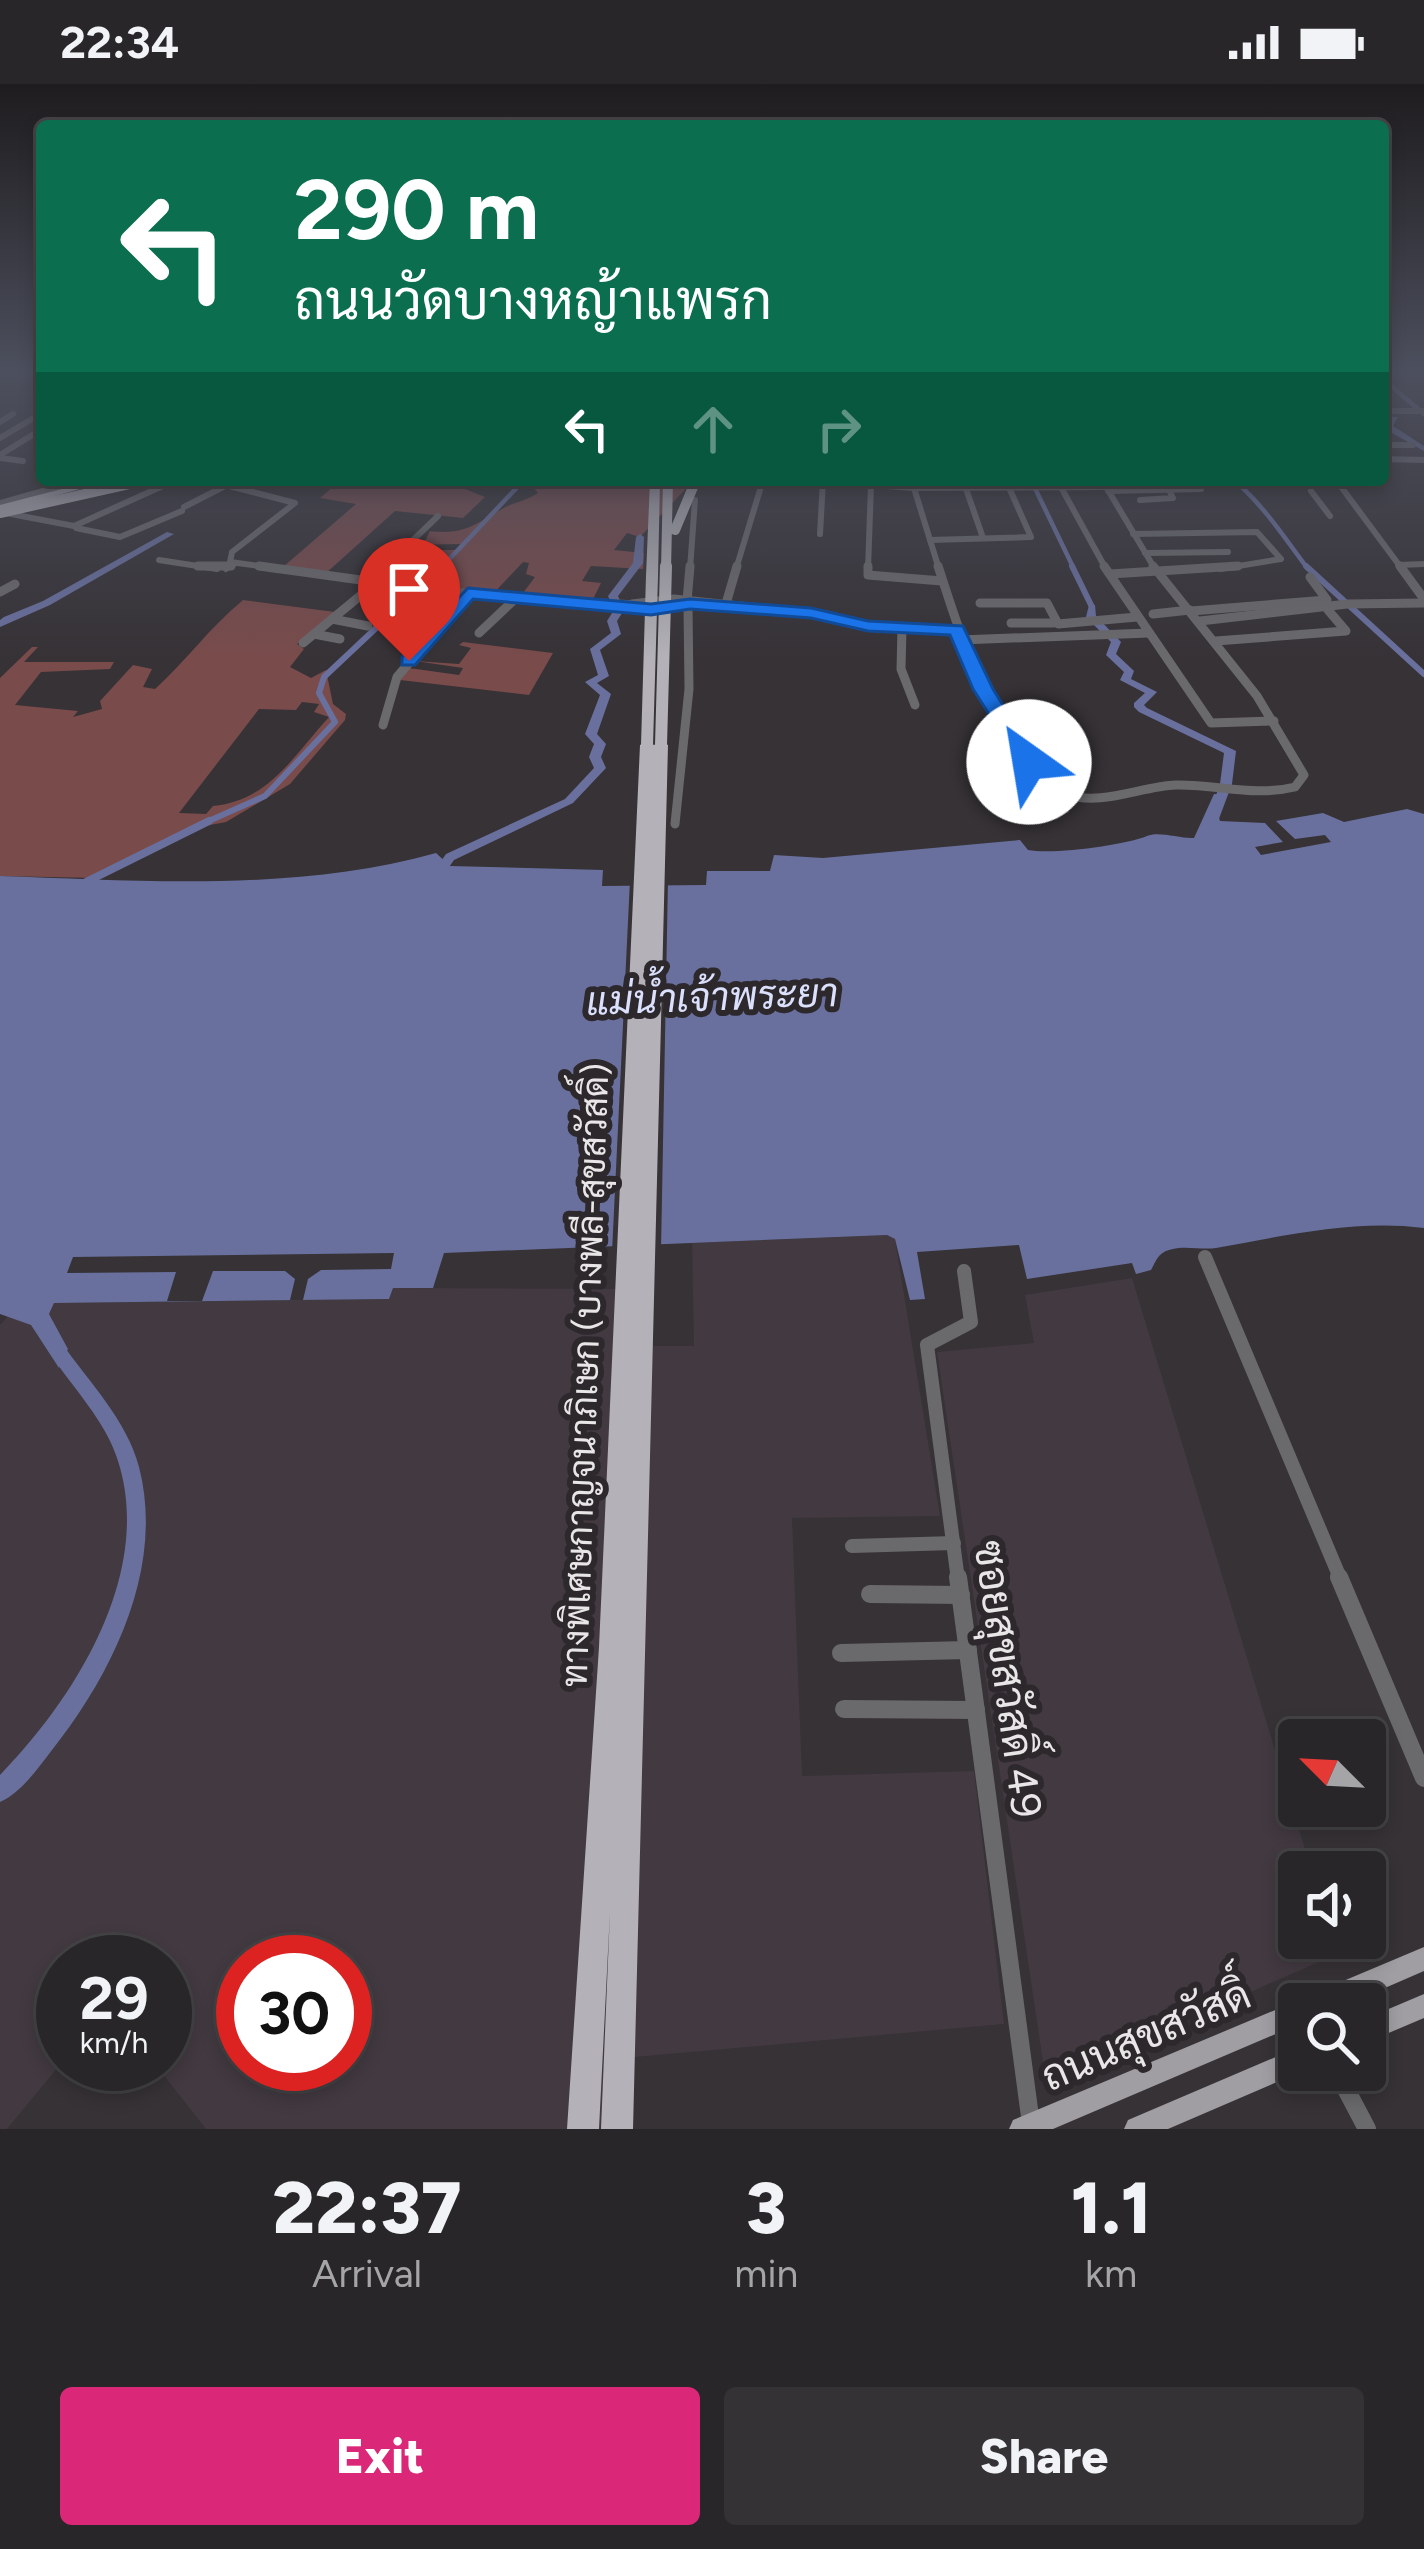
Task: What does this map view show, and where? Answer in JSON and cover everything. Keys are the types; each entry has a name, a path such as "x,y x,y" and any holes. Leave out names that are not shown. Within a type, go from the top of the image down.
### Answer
{"highway":[{"path":"3,512 88,486"},
{"path":"72,496 109,486"},
{"path":"3,512 119,486"},
{"path":"3,512 132,486"},
{"name":"ทางพิเศษกาญจนาภิเษก (บางพลี-สุขสวัสดิ์)","path":"583,2129 611,1647 651,486"},
{"name":"ทางพิเศษกาญจนาภิเษก (บางพลี-สุขสวัสดิ์)","path":"617,2129 668,486"},
{"path":"664,640 676,521 693,486"}],"main road":[{"path":"1369,1983 1424,1960"},
{"path":"1386,2022 1424,2006"},
{"name":"ถนนสุขสวัสดิ์","path":"1027,2127 1278,2021"},
{"path":"1137,2129 1278,2069"}],"street":[{"path":"3,512 67,486"},
{"path":"70,526 162,486"},
{"path":"3,512 120,537 224,486"},
{"path":"230,486 295,503 232,552 228,558 236,562 514,601 632,604 651,610 688,604 827,615 958,635 1149,633"},
{"path":"725,607 761,486"},
{"path":"795,495 798,486"},
{"path":"820,534 823,486"},
{"path":"872,486 869,576 942,581"},
{"path":"886,486 929,486"},
{"path":"965,486 983,538"},
{"path":"930,540 1031,537 1008,486"},
{"path":"1060,486 1137,617 1211,723 1274,722"},
{"path":"914,488 958,635 983,689 1048,785 1082,797 1176,785 1280,792 1302,779 1292,746 1216,641 1157,573 1106,486"},
{"path":"1106,486 1201,489"},
{"path":"1340,486 1424,601"},
{"path":"1140,500 1173,498 1169,490"},
{"path":"1311,490 1330,516"},
{"path":"675,825 679,741 689,707 688,604 695,500"},
{"path":"1320,502 1351,502"},
{"path":"0,528 3,512"},
{"path":"303,643 438,516"},
{"path":"856,520 870,522"},
{"path":"1214,533 1238,567"},
{"path":"1110,574 1238,567 1280,559 1259,533 1133,534"},
{"path":"414,572 435,550 419,557"},
{"path":"1145,554 1228,552"},
{"path":"159,560 224,570 236,562"},
{"path":"1398,565 1424,564"},
{"path":"394,572 425,575 398,584"},
{"path":"1153,614 1327,600 1310,577"},
{"path":"0,592 15,584"},
{"path":"1035,591 1040,603"},
{"path":"382,725 397,676 468,594"},
{"path":"479,633 514,601"},
{"path":"1200,621 1424,601"},
{"path":"980,603 1049,604 1053,623"},
{"path":"1216,641 1344,633 1328,610"},
{"path":"1011,622 1137,617"},
{"path":"332,620 368,626"},
{"path":"902,628 901,669 915,705"},
{"path":"314,634 340,639"},
{"path":"1205,1257 1424,1778"},
{"name":"ซอยสุขสวัสดิ์ 49","path":"964,1270 971,1322 928,1345 1027,2127"},
{"path":"852,1546 953,1543"},
{"path":"870,1594 961,1595"},
{"path":"842,1653 968,1649"},
{"path":"844,1709 976,1710"},
{"path":"1347,2091 1367,2129"}],"shaded area":[{"path":"334,486 458,486 485,497 463,518 395,511 325,574 283,567 356,504 320,498"},
{"path":"533,486 688,486 640,537 627,533 614,550 644,553 643,569 591,566 582,581 601,583 593,599 523,593 535,577 526,574 529,563 523,562 491,596 424,586 434,569 425,567 439,550 456,550 461,544 410,545 424,543 430,531 468,528 538,493"},
{"path":"243,600 335,612 297,644 304,649 290,667 311,678 326,670 333,704 346,714 345,720 290,784 226,822 199,827 96,878 0,876 0,678 32,647 38,647 24,662 114,662 110,669 41,672 15,705 78,711 73,717 102,709 100,701 133,665 152,669 143,687 155,689","holes":["302,702 319,704 314,712 329,717 265,786 213,806 206,814 179,813 259,709 296,710"]},
{"path":"459,645 553,653 529,695 400,680 409,668 459,675 463,668 415,661 459,664 471,648"},
{"path":"887,1235 895,1239 940,1516 792,1518 802,1776 974,1771 1004,2024 635,2057 601,2129 206,2129 176,2091 192,2091 192,1935 36,1935 38,2091 7,2129 0,2129 0,1325 10,1314 31,1325 59,1367 68,1349 49,1314 54,1303 389,1299 393,1288 637,1289 640,1346 694,1346 692,1243"},
{"path":"1132,1278 1278,1760 1278,1827 1298,1827 1306,1851 1278,1851 1278,1959 1326,1959 1046,2082 937,1352 1034,1343 1025,1295"}],"water":[{"name":"แม่น้ำเจ้าพระยา","path":"1214,794 1223,795 1217,811 1220,821 1265,823 1283,842 1255,847 1261,855 1331,842 1325,835 1295,839 1276,821 1323,813 1344,822 1407,809 1424,814 1424,1228 1345,1227 1216,1248 1174,1249 1160,1255 1151,1270 1136,1274 1132,1263 1027,1279 1019,1245 917,1252 925,1299 910,1300 895,1239 887,1235 444,1253 433,1288 393,1288 389,1299 54,1303 49,1314 68,1349 59,1368 31,1325 0,1314 0,876 275,879 330,874 436,853 450,866 603,870 602,886 706,885 707,871 770,871 774,855 823,858 1020,840 1028,850 1054,851 1152,835 1194,838"}],"pier":[{"path":"668,879 661,1250 612,1252 630,880"},
{"path":"394,1253 391,1269 321,1270 308,1279 303,1300 290,1300 295,1279 285,1271 213,1271 202,1301 167,1301 176,1272 67,1273 73,1257"}],"waterway":[{"path":"440,569 518,486"},
{"path":"1034,486 1074,569"},
{"path":"1240,486 1308,569"},
{"path":"0,624 170,534"},
{"path":"436,877 450,857 569,801 600,768 595,757 600,744 591,734 606,694 590,682 604,676 595,649 616,634 612,621 619,610 613,596 638,563 640,537"},
{"path":"202,824 265,796 335,722 319,693 324,677 442,566"},
{"path":"1072,566 1092,607"},
{"path":"1306,566 1424,674"},
{"path":"1092,607 1091,617 1116,642 1111,655 1129,671 1125,680 1152,692 1138,705 1230,751 1226,784 1210,829"},
{"path":"86,882 209,821"},
{"path":"0,1791 58,1725 85,1685 125,1596 135,1551 137,1506 123,1448 55,1347"}],"route":[{"path":"409,661 468,594 514,601 632,604 651,610 684,609 690,604 811,613 868,626 957,630 983,689 1029,762"}]}
